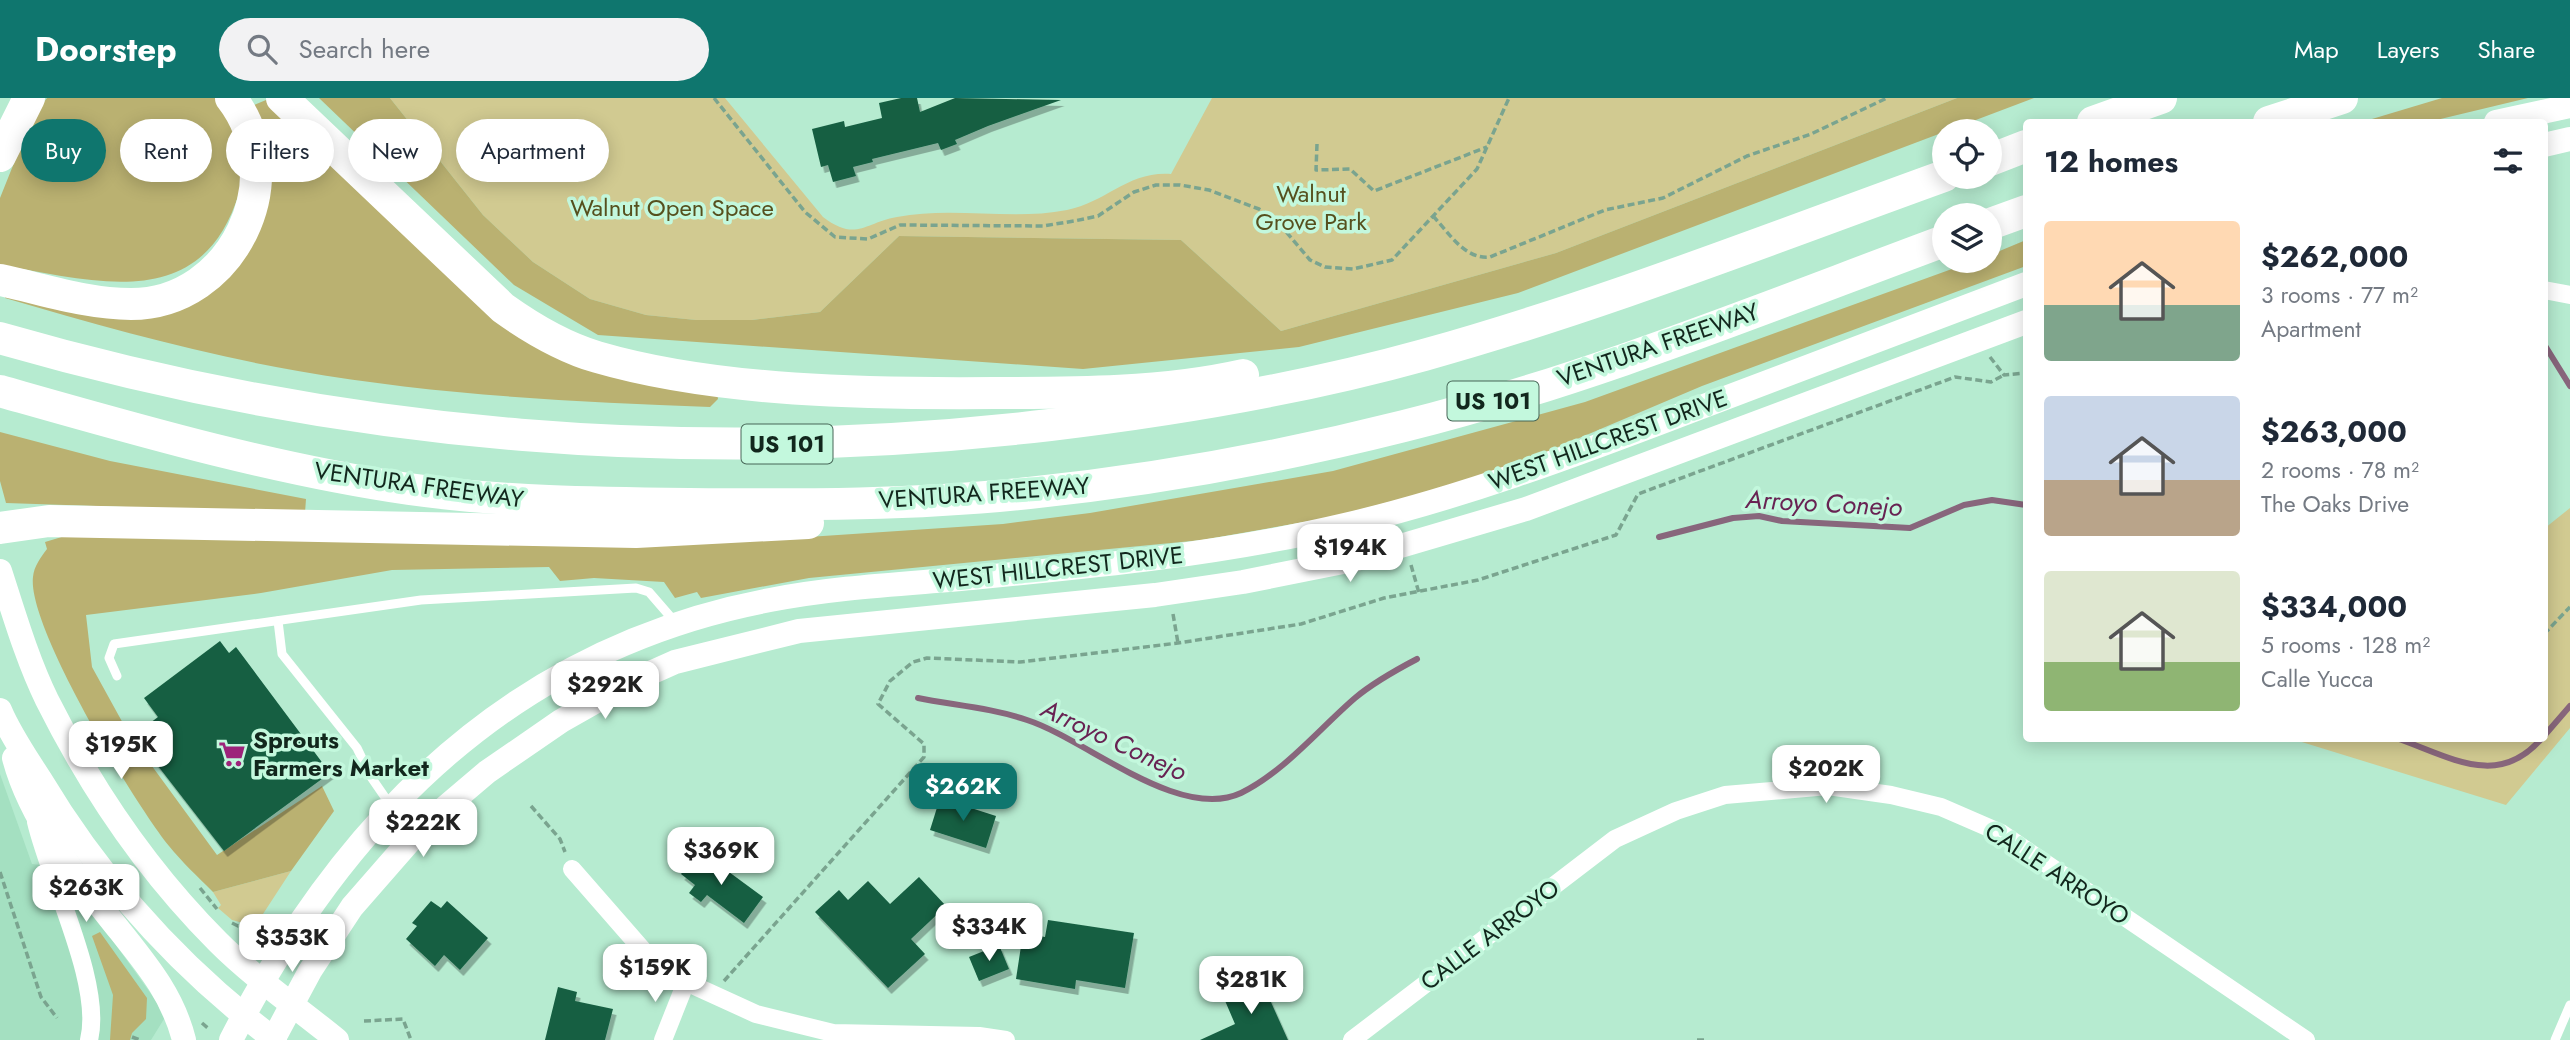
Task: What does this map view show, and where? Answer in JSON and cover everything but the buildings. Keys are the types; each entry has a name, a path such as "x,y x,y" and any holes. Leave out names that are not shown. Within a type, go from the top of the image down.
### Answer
{"highway":[{"path":"0,156 29,98"},
{"path":"0,280 96,301 132,304 170,297 198,284 227,258 244,233 254,201 257,169 252,139 231,98"},
{"path":"282,98 475,283 527,326 594,356 657,372 827,389 928,394 1143,388 1232,378 1368,348 1504,313 1569,311"},
{"path":"2102,119 2161,98"},
{"path":"2278,119 2342,98"},
{"path":"2002,155 2023,147"},
{"name":"US 101","path":"0,338 91,364 179,383 385,420 542,439 737,446 970,434 1177,408 1313,382 1408,359 1569,311 1932,180"},
{"path":"2002,220 2023,212"},
{"name":"VENTURA FREEWAY","path":"0,391 141,432 291,466 406,488 530,502 858,503 1024,494 1183,472 1418,422 1512,396 1652,350 1932,245"},
{"path":"0,528 49,521 649,531 754,527 872,518 1024,494"}],"main road":[{"path":"2510,119 2570,106"},
{"path":"2548,144 2570,139"},
{"name":"WEST HILLCREST DRIVE","path":"231,1040 281,946 341,863 391,806 467,739 552,677 594,656 676,624 768,600 822,592 1129,563 1293,537 1363,521 1584,451 2023,285"},
{"name":"WEST HILLCREST DRIVE","path":"274,1040 310,971 352,907 421,828 514,753 570,716 628,683 675,662 799,631 1155,595 1256,580 1353,560 1526,509 2023,323"},
{"path":"0,571 32,666 81,762 143,856 182,905 220,945 337,1040"},
{"path":"628,683 687,639 687,633 676,624"},
{"path":"2,716 17,768 31,803 84,885 171,1001 184,1040"},
{"path":"2,716 68,825 114,886 156,936 243,1017 274,1040"}],"street":[{"path":"2548,291 2570,295"},
{"name":"CALLE ARROYO","path":"1352,1040 1615,839 1676,811 1724,795 1828,786 1891,795 1941,807 2001,833 2306,1040"},
{"path":"31,803 43,853 90,987 93,1024 89,1040"},
{"path":"572,869 655,964 712,995 756,1014 823,1031 867,1036 979,1036 1006,1040"},
{"path":"663,1040 686,982"}],"lane":[{"path":"117,676 109,658 114,644 421,600 636,588 649,592 676,624"},
{"path":"278,621 282,654 357,747 374,784 391,806"},
{"path":"2555,1040 2570,1005"}],"path":[{"path":"714,98 817,225 835,237 852,240 876,236 900,225 1043,226 1074,222 1098,216 1145,188 1180,185 1209,190 1259,209 1277,221 1310,260 1325,267 1353,269 1392,260 1477,169 1509,98"},
{"path":"1433,216 1468,253 1479,258 1490,257 1605,210 1663,198 1746,156 1811,134 1887,98"},
{"path":"1317,144 1316,170 1350,169 1374,191 1487,147"},
{"path":"1983,339 1989,355 2004,375"},
{"path":"712,995 924,757 924,744 878,704 890,681 914,663 939,656 1020,662 1178,643 1301,624 1384,598 1478,580 1616,535 1638,494 1955,377 1991,382 2004,375 2023,373"},
{"path":"1411,565 1419,593"},
{"path":"2548,630 2570,607"},
{"path":"1173,614 1178,643"},
{"path":"531,806 562,844"},
{"path":"0,872 41,998 57,1018"},
{"path":"194,882 217,906 217,910"},
{"path":"227,920 238,926 257,925"},
{"path":"364,1021 403,1019 411,1040"},
{"path":"132,1037 140,1040"},
{"path":"1697,1040 1704,1040"}],"shaded area":[{"path":"47,98 215,98 228,119 226,119 226,182 241,182 239,193 222,232 199,258 172,274 141,281 72,278 0,265 0,198 21,146 21,182 106,182 106,119 32,118"},
{"path":"319,98 390,98 407,119 348,119 348,126"},
{"path":"1957,98 2034,98 1978,119 1932,119 1932,137 1518,293 1299,347 1083,369 598,335 514,285 407,182 442,182 442,163 483,215 533,262 590,299 646,315 696,320 752,320 820,312 899,236 1181,240 1281,331 1556,253"},
{"path":"2442,98 2528,98 2440,119 2372,119"},
{"path":"266,100 286,119 246,119 247,108"},
{"path":"334,164 348,177 348,182 353,182 482,303 717,393 718,399 710,407 607,403 452,392 349,379 188,348 5,298 6,288 110,308 233,259 240,182 334,182"},
{"path":"2023,241 2023,267 1702,386 1525,461 1425,493 1327,518 1202,540 809,578 701,598 697,592 675,598 664,582 594,578 560,581 549,567 392,570 261,593 86,615 92,667 130,736 217,855 322,786 334,811 291,871 213,892 169,846 109,756 64,673 47,634 36,601 33,577 36,565 47,549 45,542 65,536 763,540 1003,524 1090,513 1333,471 1585,402 1941,273 2002,273 2002,250"},
{"path":"0,432 110,461 306,499 305,513 6,503 0,481"},
{"path":"0,774 32,864 60,867 156,1001 164,1019 151,1040 0,1040"},
{"path":"100,932 147,998 146,1019 132,1033 130,1040 110,1040 113,995 92,936"}],"green space":[{"name":"Walnut Grove Park","path":"390,98 725,98 823,217 852,230 918,214 1025,214 1067,210 1094,201 1142,177 1171,174 1212,98 1957,98 1556,253 1281,331 1181,240 899,236 820,312 752,320 696,320 646,315 590,299 533,262 483,215 457,182 609,182 609,119 456,119 456,181 442,163 442,119 407,119"},
{"path":"2570,508 2570,728 2506,805 2302,742 2548,742 2548,526"},
{"path":"291,871 263,914 243,923 232,920 218,908 221,905 213,892"}],"waterway":[{"path":"2548,350 2570,386"},
{"name":"Arroyo Conejo","path":"1659,537 1733,518 1759,516 1782,521 1910,528 1964,505 1992,500 2023,505"},
{"name":"Arroyo Conejo","path":"918,698 1027,720 1162,788 1190,796 1216,799 1241,793 1272,774 1362,692 1417,659"},
{"name":"Arroyo Conejo","path":"2548,731 2570,706"},
{"name":"Arroyo Conejo","path":"2407,742 2454,760 2490,766 2525,754 2538,742"}],"place":[{"name":"Sprouts Farmers Market","path":"232,754"}],"park label":[{"name":"Walnut Open Space","path":"672,208"}]}
